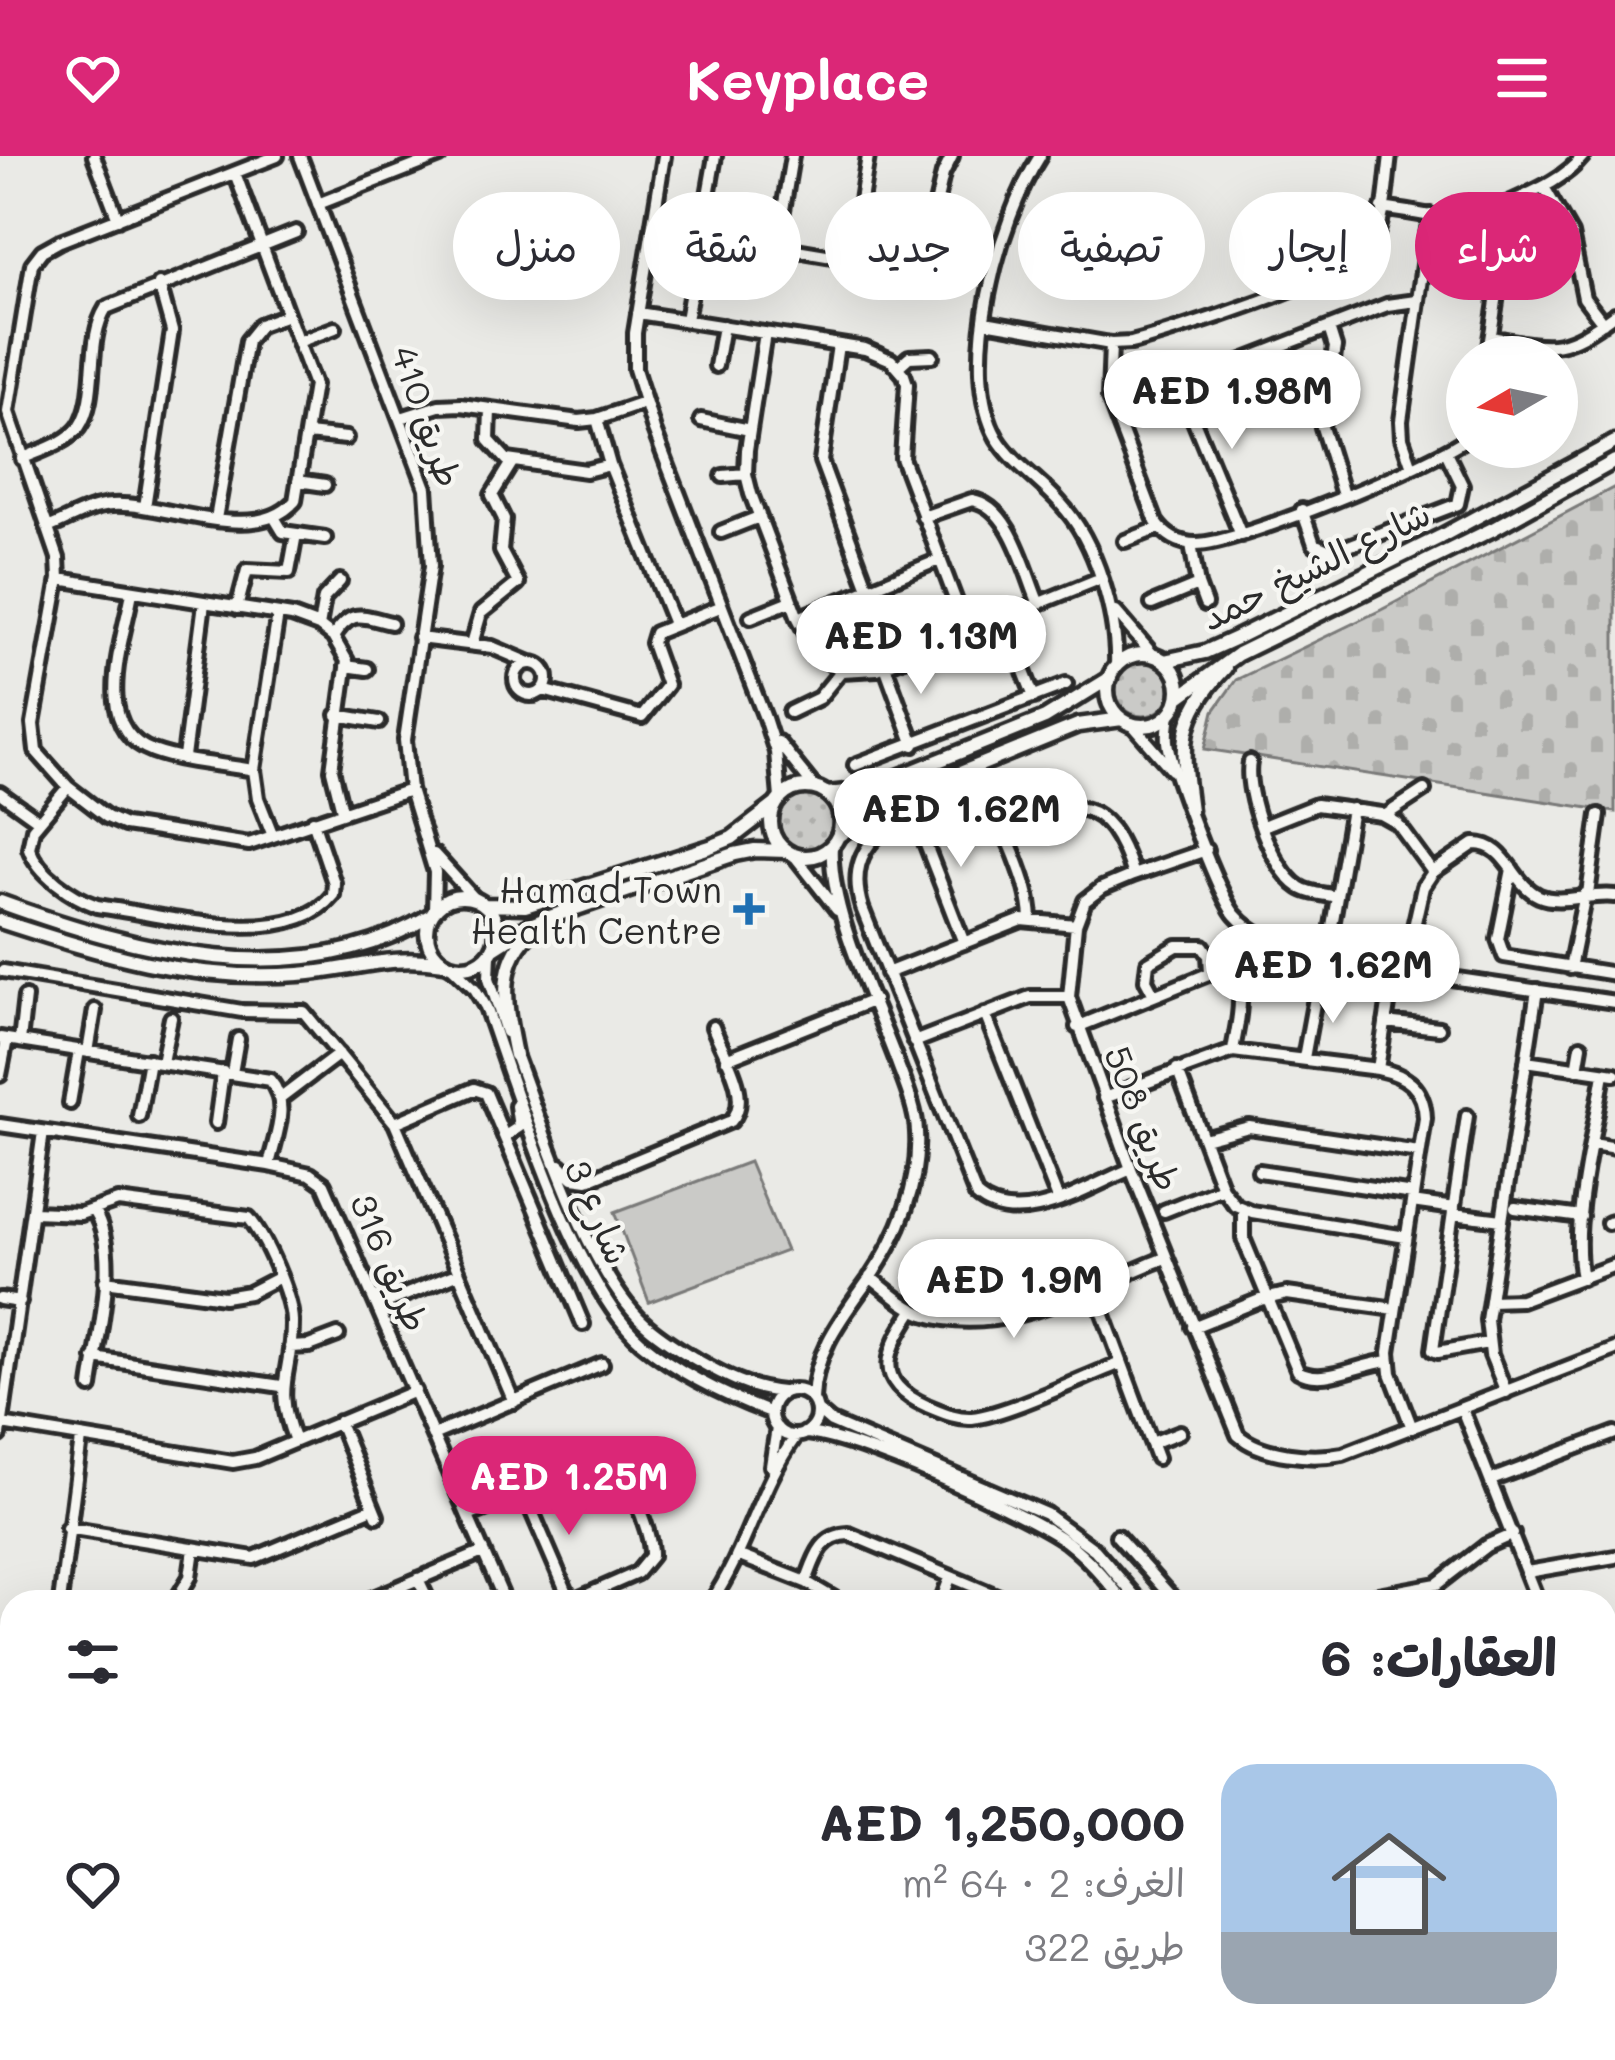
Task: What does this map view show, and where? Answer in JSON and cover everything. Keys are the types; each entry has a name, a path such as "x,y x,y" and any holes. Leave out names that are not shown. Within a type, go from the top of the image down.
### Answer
{"main road":[{"name":"شارع الشيخ حمد","path":"1159,658 1220,646 1440,537 1615,442"},
{"name":"شارع الشيخ حمد","path":"1178,698 1238,654 1492,529 1615,461"},
{"path":"1190,810 1183,752 1187,723 1206,688 1238,654"},
{"path":"0,902 116,940 218,958 348,951 392,937 448,899 538,902 710,847 732,838 796,788 866,790 1045,718 1136,655 1159,658 1177,677 1178,698 1170,713 1156,723 1078,725 890,802 812,856 755,850 735,854 527,926 476,965 394,958 299,974 211,974 135,963 0,921"},
{"path":"1113,672 1108,697 1126,721"},
{"path":"821,791 841,817 835,840"},
{"path":"778,801 772,830 790,853"},
{"path":"480,901 496,920 492,951"},
{"path":"432,912 428,942 448,964"},
{"path":"508,1053 506,975 526,936 550,917"}],"street":[{"path":"94,156 118,219"},
{"path":"277,156 60,242 35,259 8,412 50,527 59,579 32,734 39,758 68,787 125,825 240,844 410,790"},
{"name":"طريق 410","path":"300,156 420,466 430,517 431,566 405,740 410,790 436,885 432,912"},
{"path":"318,204 412,161 440,156"},
{"path":"664,156 634,352 644,403 776,752 778,801"},
{"path":"709,192 715,156"},
{"path":"786,192 792,156"},
{"path":"862,192 868,156"},
{"path":"939,192 952,156"},
{"path":"1040,156 1009,215 985,322 980,392 1001,444 1070,514 1092,555 1116,632 1113,672"},
{"path":"1384,192 1390,156"},
{"path":"1531,192 1560,178 1583,156"},
{"path":"50,527 100,507 145,507 250,522 274,517 295,501 314,385 235,173"},
{"path":"1544,187 1570,234 1584,298 1612,317 1578,339"},
{"path":"22,460 67,438 80,426 98,326 106,308 296,232"},
{"path":"145,507 172,331 159,284"},
{"path":"686,320 689,300"},
{"path":"985,322 1111,344 1147,340 1253,300"},
{"path":"1491,336 1494,300"},
{"path":"1114,411 1387,305 1416,301 1400,429 1412,466"},
{"path":"638,313 838,345 883,355 898,366 907,385 900,449 968,631"},
{"path":"216,519 247,341 260,326 287,315"},
{"path":"716,366 723,326"},
{"path":"298,342 335,328"},
{"path":"1329,328 1335,347 1323,434 1343,495"},
{"path":"765,333 746,474 798,618 815,651 841,671 885,666 1101,583"},
{"path":"1111,344 1106,388 1159,528 1191,544 1240,536 1446,452"},
{"path":"838,345 821,461 868,589"},
{"path":"0,352 16,354"},
{"path":"898,366 909,357 932,356"},
{"path":"314,385 330,383"},
{"path":"1180,387 1240,536"},
{"path":"1287,399 1325,405"},
{"path":"401,418 447,405 566,420 596,419 644,403"},
{"path":"490,409 491,445 512,461 586,471 610,466"},
{"path":"596,419 610,466 674,624"},
{"path":"701,420 750,430"},
{"path":"307,434 346,438"},
{"path":"472,644 481,613 518,584 501,551 504,519 493,494 512,461"},
{"path":"1303,510 1314,544 1333,553 1458,504 1462,485 1454,468"},
{"path":"722,476 746,474"},
{"path":"298,481 325,485"},
{"path":"923,517 972,500 994,509 1039,604"},
{"path":"274,517 280,530 325,538"},
{"path":"721,532 760,517"},
{"path":"1125,541 1159,528"},
{"path":"237,608 247,570 289,572 296,534"},
{"path":"1191,544 1205,604"},
{"path":"798,618 939,560"},
{"path":"59,579 278,614 319,626 333,637 345,654 346,666 332,770 342,810"},
{"path":"319,626 324,598 340,581"},
{"path":"1101,583 1118,617 1159,658"},
{"path":"1152,604 1198,585"},
{"path":"132,592 115,690 118,718 127,734 141,745 254,770"},
{"path":"751,616 791,601"},
{"path":"184,757 204,603"},
{"path":"511,655 518,671 516,684 523,693 560,692 568,699 644,716 667,685 653,636 720,607"},
{"path":"273,836 258,798 254,770 278,614"},
{"path":"333,637 354,616 391,623"},
{"path":"1003,618 1034,697"},
{"path":"419,638 497,648 544,670 568,699"},
{"path":"518,671 530,663"},
{"path":"346,666 368,669"},
{"path":"885,666 914,745"},
{"path":"543,690 544,670"},
{"path":"790,712 819,698 841,671"},
{"path":"855,765 1066,684"},
{"path":"1170,713 1168,742 1177,778 1206,850 1235,915 1267,940 1307,957 1615,1002"},
{"path":"338,715 379,722"},
{"path":"765,718 782,749 821,791"},
{"path":"1126,721 1156,748 1177,778"},
{"path":"1250,761 1249,784 1278,866 1302,889 1337,897"},
{"path":"68,787 30,835 31,855 43,870 87,902 260,928 319,909 333,895 334,883 313,821"},
{"path":"1386,815 1424,790"},
{"path":"0,793 39,821"},
{"path":"1031,919 1028,892 1005,831 995,818 966,802 914,814 872,837 857,869 858,895 976,1195 994,1208 1020,1212 1131,1169"},
{"path":"1263,826 1316,805 1386,815 1433,872"},
{"path":"1332,926 1352,808"},
{"path":"1005,831 1046,812 1088,809 1117,832 1133,875"},
{"path":"914,814 964,944"},
{"path":"1570,968 1599,815"},
{"path":"718,1590 770,1474 777,1428 771,1413 774,1401 819,1360 848,1305 897,1233 908,1204 917,1130 909,1094 832,881 835,840"},
{"path":"1408,972 1420,896 1433,872 1469,846 1480,843 1496,849 1531,891 1543,897 1615,896"},
{"name":"طريق 410","path":"429,847 480,901"},
{"path":"887,973 1031,919 1076,925 1093,893 1206,850"},
{"path":"790,853 845,922"},
{"path":"1512,869 1498,939 1501,951 1516,961 1615,974"},
{"name":"طريق 508","path":"1076,925 1069,998 1077,1027 1233,1429 1254,1447 1332,1457 1615,1349"},
{"path":"1154,995 1146,980 1148,963 1177,946 1196,944 1206,949 1210,970"},
{"name":"شارع 3","path":"492,951 494,998 508,1053 580,1249 611,1308 643,1343 694,1377 771,1413"},
{"name":"شارع 3","path":"448,964 479,995 603,1268 642,1321 727,1377 755,1389 788,1391"},
{"path":"1077,1027 1210,970 1227,969 1239,985 1233,1051"},
{"path":"3,971 242,1011 301,1011 394,1124 514,1402"},
{"path":"1304,1058 1316,987"},
{"path":"1506,1392 1488,1343 1490,1301 1537,990"},
{"path":"0,1076 26,997"},
{"path":"914,1042 1030,997 1069,998"},
{"path":"1378,1069 1389,998"},
{"path":"726,1059 874,1000"},
{"path":"70,1103 95,1010"},
{"path":"985,1014 1058,1199"},
{"path":"139,1116 170,1018"},
{"path":"1385,1022 1438,1028"},
{"path":"583,1226 580,1190 588,1180 731,1121 740,1108 713,1027"},
{"path":"9,1039 270,1080 281,1098 269,1165"},
{"path":"216,1123 238,1039"},
{"path":"1577,1069 1581,1046"},
{"path":"1104,1098 1233,1051 1378,1069 1409,1080 1420,1093 1425,1118 1389,1361 1412,1428"},
{"path":"506,1136 520,1121 505,1077 508,1053"},
{"path":"281,1098 339,1054"},
{"path":"1526,1061 1609,1073 1581,1217 1578,1256 1582,1278"},
{"path":"1178,1069 1228,1199 1243,1210 1406,1237"},
{"path":"394,1124 478,1089 488,1096 583,1324"},
{"path":"1467,1117 1433,1349 1488,1343"},
{"name":"طريق 316","path":"0,1125 269,1165 310,1174 324,1184 500,1590"},
{"path":"1204,1139 1249,1127 1419,1152"},
{"path":"43,1132 1,1429 233,1462 255,1458 415,1391"},
{"path":"1593,1144 1615,1148"},
{"path":"558,1163 573,1178 588,1180"},
{"path":"1259,1171 1412,1198 1502,1220"},
{"path":"1164,1211 1222,1188"},
{"path":"34,1212 94,1212 118,1201 243,1216 253,1223 291,1314 281,1386 284,1414 295,1441"},
{"path":"1515,1208 1581,1217"},
{"path":"1243,1210 1243,1238 1291,1362 1307,1376 1328,1377 1360,1364 1389,1361"},
{"path":"91,1387 106,1242 94,1212"},
{"path":"563,1274 574,1266 580,1249"},
{"path":"870,1277 914,1309 951,1319 996,1321 1166,1258"},
{"path":"1490,1301 1521,1300 1615,1265"},
{"path":"378,1306 459,1273"},
{"path":"563,1274 591,1274"},
{"path":"105,1281 224,1297 249,1293 278,1278"},
{"path":"1093,1286 1157,1458"},
{"path":"1193,1327 1267,1298 1297,1294 1395,1310"},
{"path":"0,1299 20,1302"},
{"path":"914,1309 892,1347 893,1381 909,1398 958,1417 984,1415 1121,1363"},
{"path":"290,1347 309,1346 338,1335"},
{"path":"94,1358 281,1386"},
{"path":"770,1474 815,1421 819,1360"},
{"path":"433,1435 602,1364"},
{"path":"788,1391 815,1405 831,1422 1061,1523 1115,1569 1131,1590"},
{"path":"1462,1409 1534,1590"},
{"path":"67,1528 254,1558 375,1512 339,1422"},
{"path":"777,1428 842,1439 1033,1522 1084,1556 1114,1590"},
{"path":"1152,1443 1180,1432"},
{"path":"1491,1480 1615,1432"},
{"path":"61,1590 81,1439"},
{"path":"468,1516 605,1464 623,1477 652,1545 649,1562 637,1574 599,1590"},
{"path":"524,1493 566,1590"},
{"path":"806,1582 822,1544 842,1534 980,1590"},
{"path":"1405,1590 1437,1584 1486,1546 1513,1534"},
{"path":"1118,1536 1165,1590"},
{"path":"182,1590 194,1549"},
{"path":"392,1590 483,1552"},
{"path":"736,1555 820,1590"},
{"path":"1527,1572 1615,1557"},
{"path":"945,1590 950,1578"},
{"path":"418,1579 423,1590"}],"green space":[{"path":"1615,487 1615,812 1205,749 1214,711 1236,680"},
{"path":"1143,662 1162,670 1170,689 1162,708 1143,716 1124,708 1116,689 1124,670"},
{"path":"805,795 824,803 832,822 824,841 805,849 786,841 778,822 786,803"},
{"path":"749,1162 786,1251 649,1302 615,1212"}],"place":[{"name":"Hamad Town Health Centre","path":"749,909"}]}
